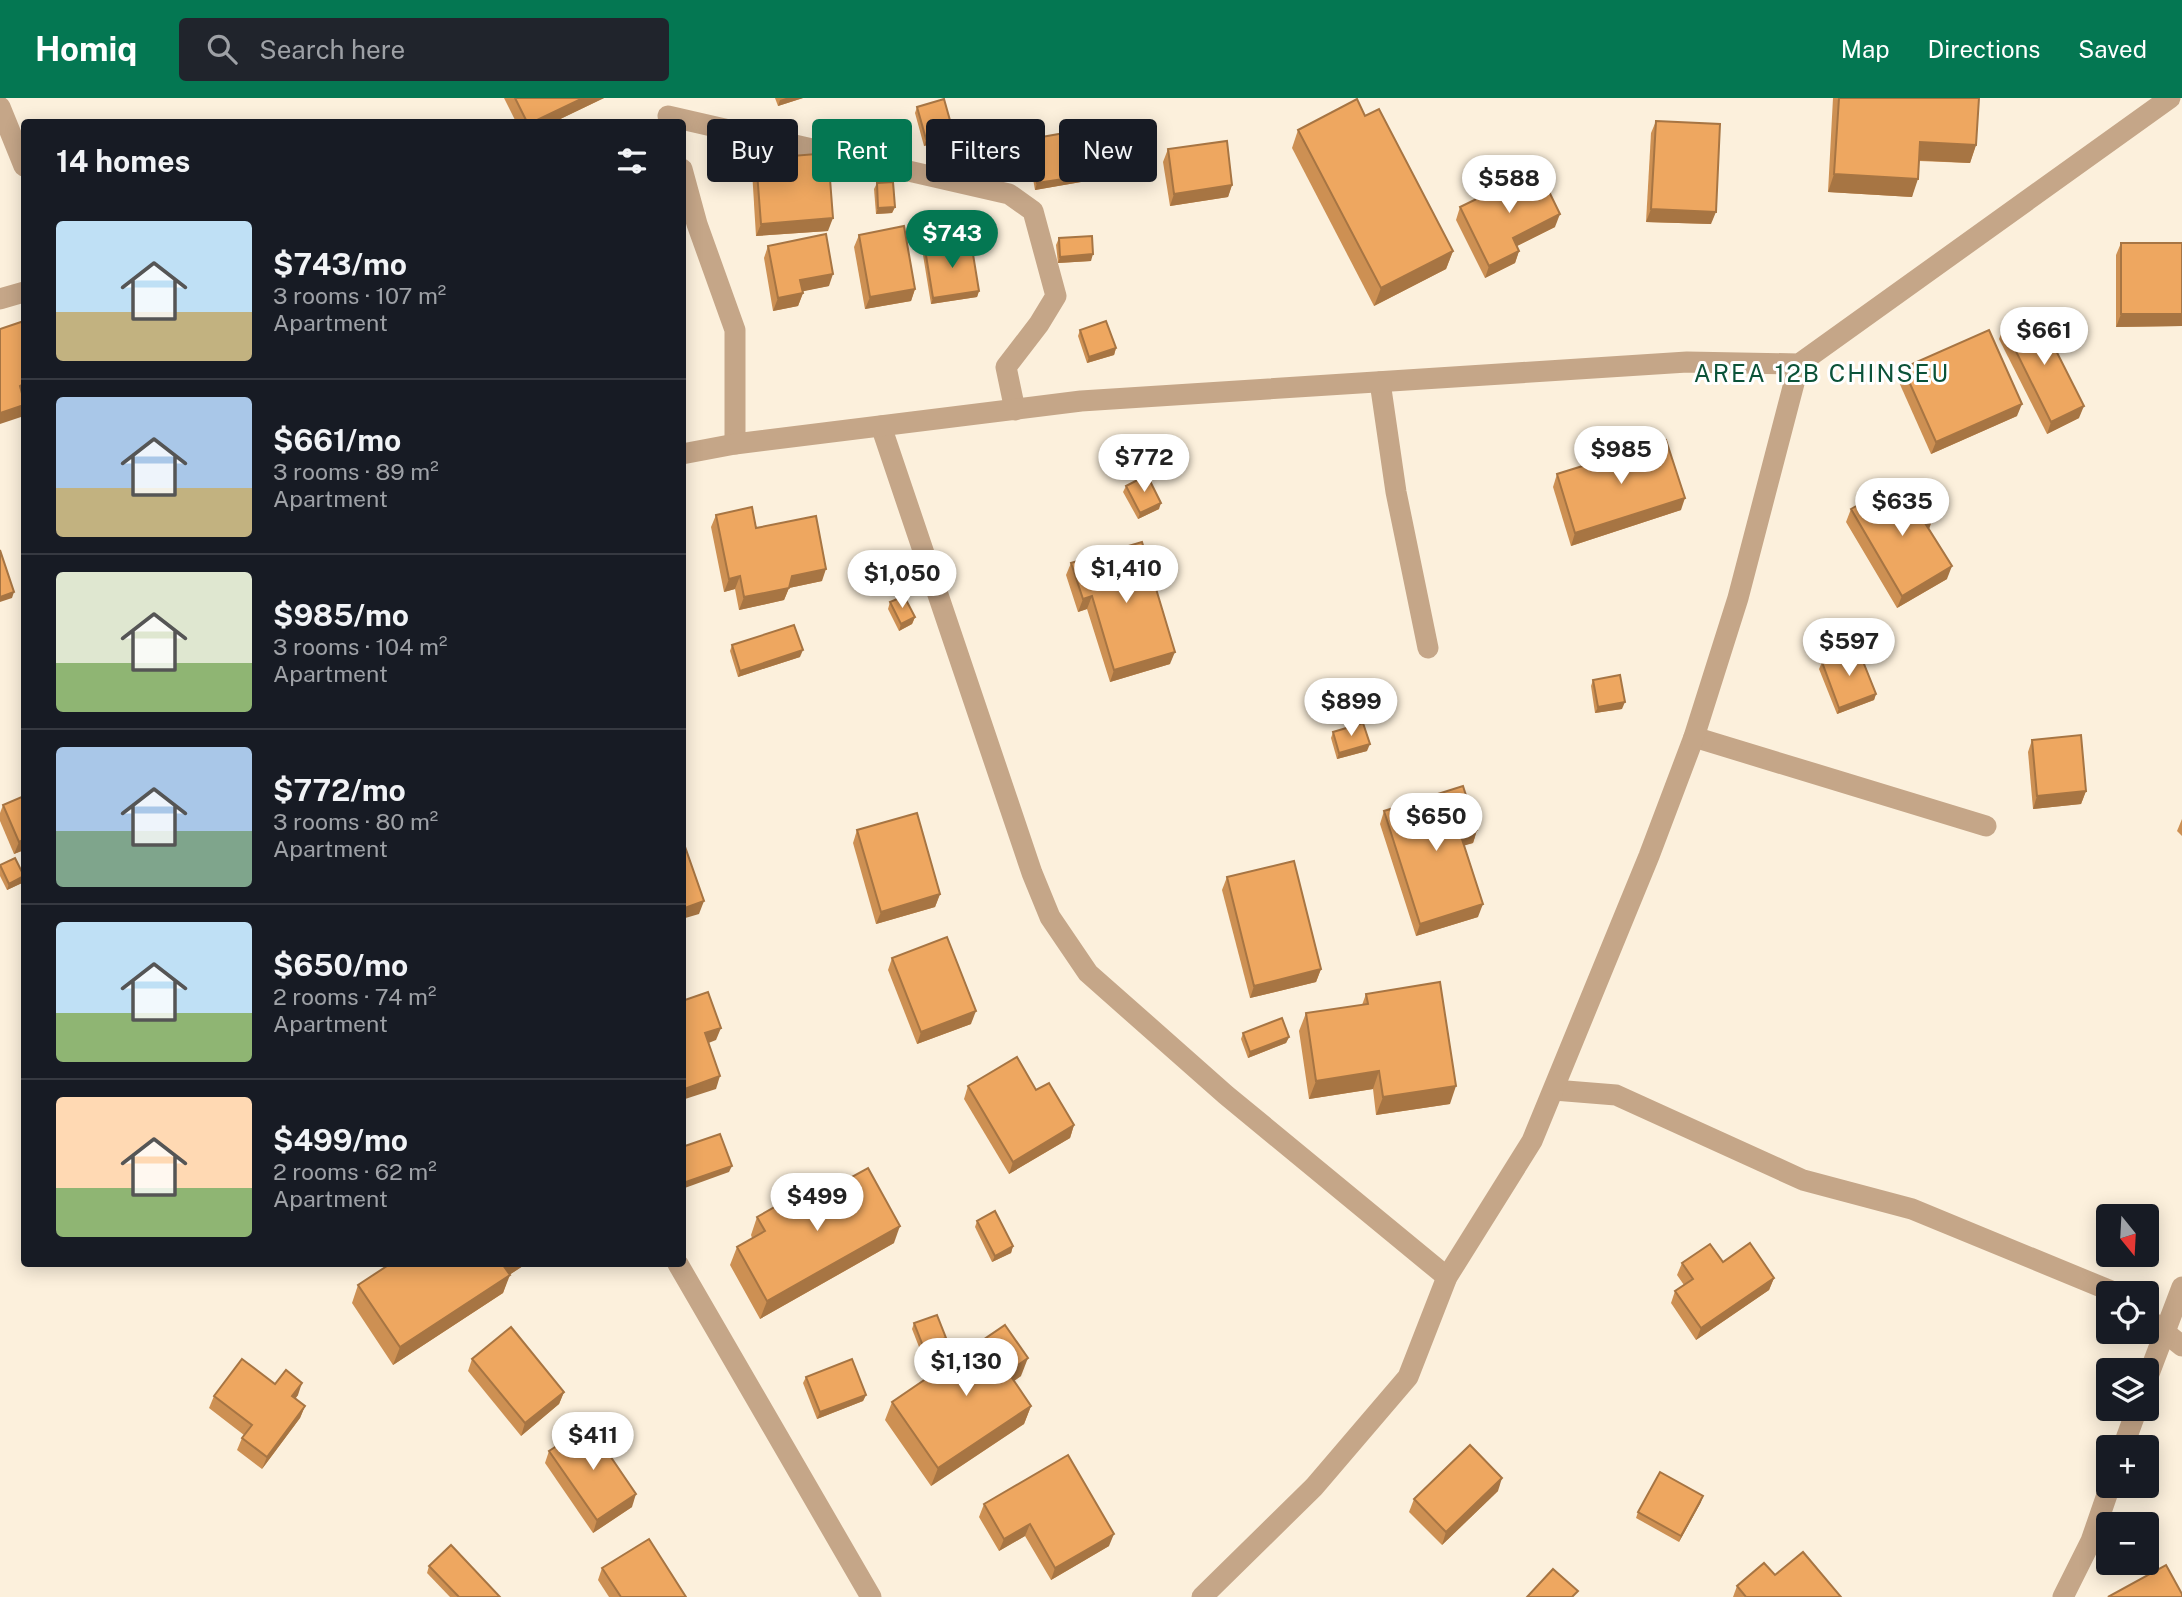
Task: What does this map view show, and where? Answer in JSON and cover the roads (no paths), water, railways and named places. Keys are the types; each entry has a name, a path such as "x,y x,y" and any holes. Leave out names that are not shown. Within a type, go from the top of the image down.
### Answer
{"street":[{"path":"686,453 735,444 1095,400 1687,362 1799,364 2170,98"},
{"path":"0,107 21,159"},
{"path":"669,112 1009,194 1033,211 1056,296 1039,324 1006,367 1015,410"},
{"path":"686,184 697,224 734,330 735,444"},
{"path":"0,299 21,293"},
{"path":"1202,1597 1314,1487 1408,1377 1447,1277 1532,1141 1649,856 1694,737 1738,598 1799,364"},
{"path":"1380,382 1396,492 1428,648"},
{"path":"881,426 1032,873 1051,917 1088,973 1226,1095 1447,1277"},
{"path":"1694,737 1986,827"},
{"path":"1553,1090 1616,1095 1803,1180 1912,1209 2096,1285"},
{"path":"680,1267 871,1597"},
{"path":"2159,1321 2182,1287"},
{"path":"2159,1327 2182,1346"},
{"path":"2063,1597 2091,1541 2106,1498"}],"district":[{"name":"AREA 12B CHINSEU","path":"1822,374"}]}
